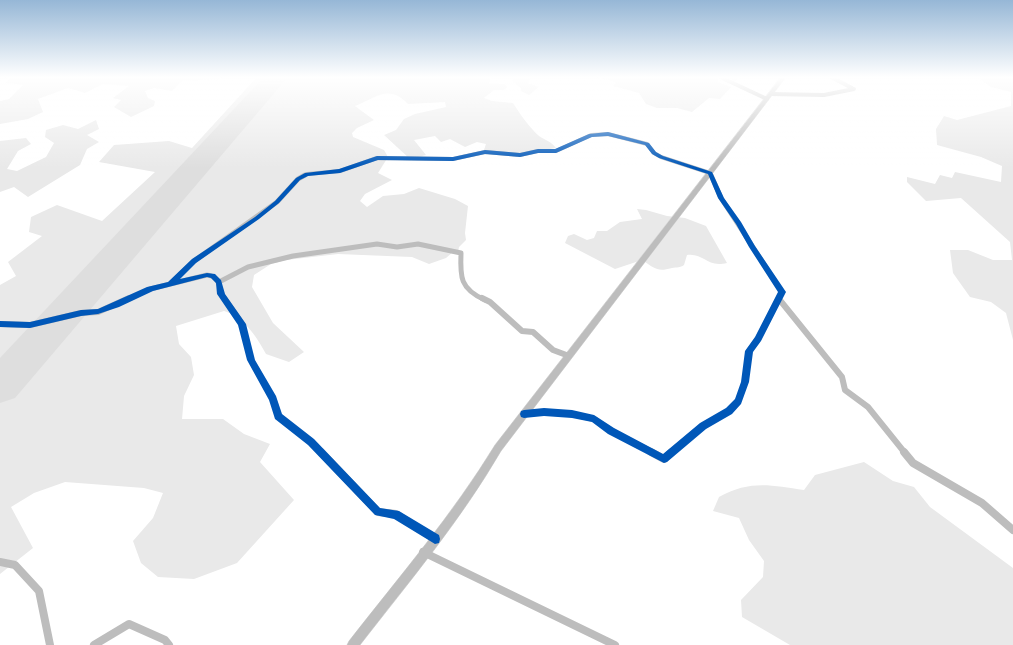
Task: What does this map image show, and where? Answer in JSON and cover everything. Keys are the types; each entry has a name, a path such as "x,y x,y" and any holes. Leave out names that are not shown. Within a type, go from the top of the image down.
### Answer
{"main road":[{"path":"353,645 423,552 435,539 524,414 760,107"}],"street":[{"path":"170,284 194,261 258,218 277,202 298,179 307,174 340,171 377,158 454,159 485,152 520,154 556,151 591,135 608,134 647,144 654,153 710,173 725,205 739,222 752,247 778,283 782,292 758,339 749,350 745,382 738,401 729,411 703,426 664,459 653,452 636,446 594,419 572,414 544,412 524,414"},
{"path":"219,282 248,267 293,256 377,244 397,246 418,244 448,250 461,253 460,274 462,282 476,296 490,302 522,331 533,332 553,350 569,356"},
{"path":"0,324 30,325 81,313 88,314 148,290 207,275 213,276 219,282 221,294 242,324 251,360 273,399 278,416 311,442 378,512 396,514 435,539"},
{"path":"778,299 791,312 842,377 845,390 868,407 913,463 982,503 1013,530"},
{"path":"423,552 615,645"},
{"path":"0,562 15,565 38,591 50,645"},
{"path":"94,645 129,624 165,640 168,645"}],"shaded area":[{"path":"0,107 41,107 43,112 28,119 0,124"},
{"path":"114,107 152,107 131,117"},
{"path":"229,107 356,107 374,120 357,128 352,133 353,137 384,150 388,157 378,173 392,180 365,194 360,201 367,207 383,196 404,194 419,188 455,199 468,206 466,240 459,247 458,252 453,252 446,258 429,264 412,257 338,254 286,260 271,264 254,275 252,287 273,323 304,352 289,362 266,354 244,323 224,311 176,326 179,344 191,357 194,375 184,396 182,419 223,419 244,434 270,444 260,462 294,500 237,563 194,579 158,577 141,563 133,541 153,518 163,493 144,488 65,482 34,493 11,507 33,548 0,574 0,285 16,276 8,262 42,236 29,232 31,217 57,205 102,221 155,172 99,162 114,145 169,141 192,148"},
{"path":"446,107 516,107 535,132 556,148 518,154 483,153 486,144 477,142 465,147 450,139 441,142 435,136 414,140 426,155 410,159 384,135 396,130 404,119 415,114"},
{"path":"655,107 698,107 692,112 677,108"},
{"path":"1013,107 1013,340 1006,313 991,302 970,297 953,273 950,250 968,250 993,260 1012,260 1010,242 961,198 926,201 907,182 907,177 935,184 940,175 952,178 955,172 1001,182 1002,166 981,157 937,145 936,129 944,116 957,120"},
{"path":"96,120 99,129 87,135 99,142 87,149 80,165 28,197 14,187 0,192 0,141 26,138 31,144 18,151 7,169 17,171 46,157 54,143 45,137 46,130 63,125 78,129"},
{"path":"637,209 685,218 706,226 727,263 714,264 698,256 687,255 684,265 680,267 660,270 642,260 615,269 565,243 568,236 574,234 587,240 594,238 597,231 607,231 620,222 642,219"},
{"path":"864,462 893,481 914,487 930,507 1013,568 1013,645 790,645 742,617 741,600 763,577 764,561 749,540 739,518 713,511 719,497 740,488 760,485 804,490 815,475"}],"runway":[{"path":"0,386 250,107"}],"cycle path":[{"path":"170,284 194,261 277,202 298,179 307,174 340,171 377,158 453,159 485,152 520,155 538,151 556,151 591,135 608,134 647,144 654,153 661,157 710,173 721,198 782,292 758,339 749,351 745,382 738,401 729,411 703,426 664,459 611,431 594,419 572,414 544,412 524,414"},
{"path":"0,324 30,325 81,313 98,312 150,289 207,275 213,276 219,282 221,294 242,324 251,360 273,399 278,416 311,442 378,512 396,514 435,539"}]}
